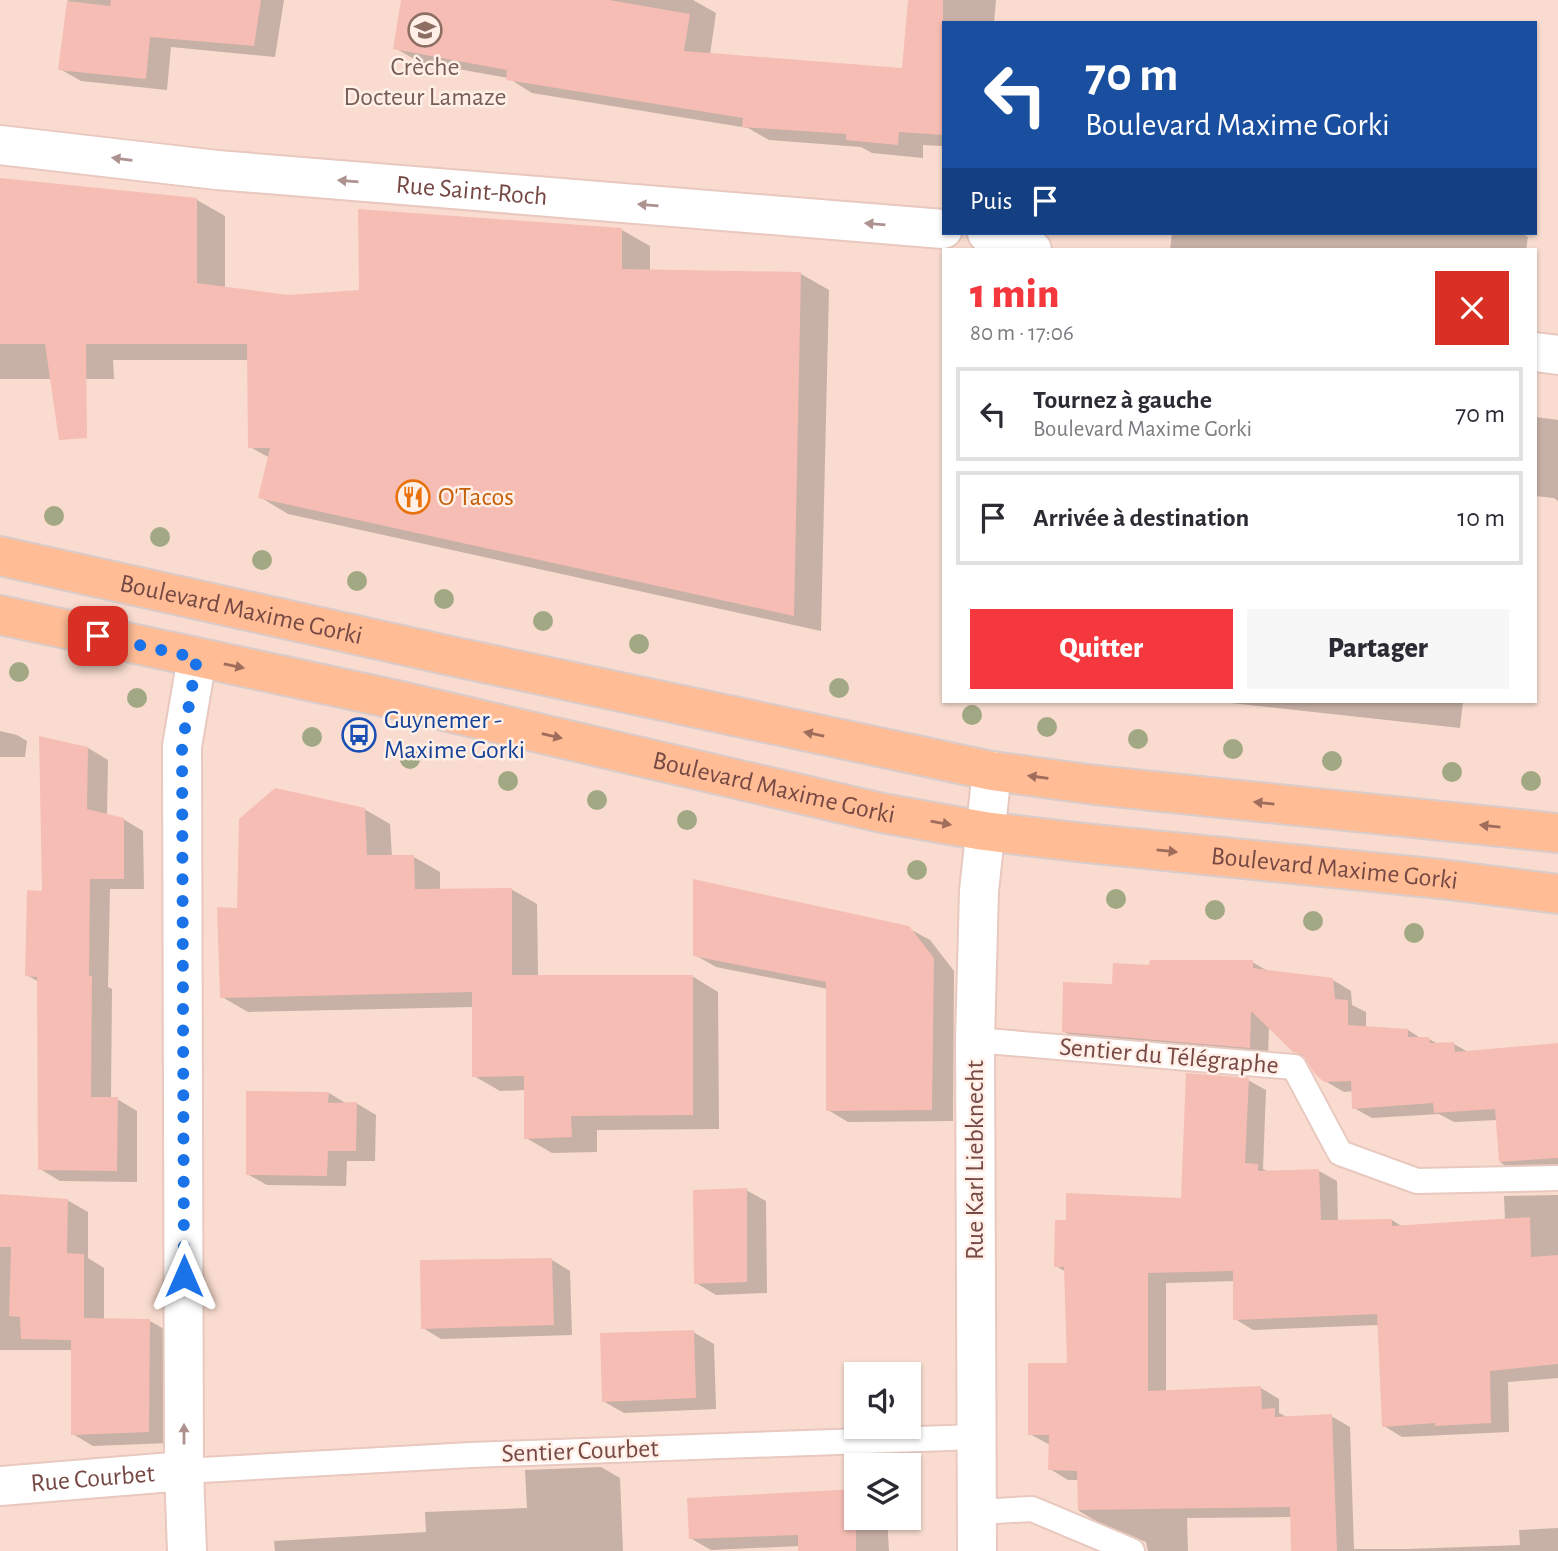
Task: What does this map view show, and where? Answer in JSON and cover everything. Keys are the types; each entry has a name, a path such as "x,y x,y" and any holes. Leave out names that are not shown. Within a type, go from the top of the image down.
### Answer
{"main road":[{"name":"Boulevard Maxime Gorki","path":"0,556 464,659 992,771 1095,785 1558,832"},
{"name":"Boulevard Maxime Gorki","path":"0,614 388,698 882,813 984,831 1441,878 1558,894"}],"street":[{"name":"Rue Saint-Roch","path":"0,145 217,170 942,229"},
{"path":"1002,235 1028,248"},
{"path":"1537,352 1558,355"},
{"path":"187,1551 184,1471 182,746 197,658"},
{"name":"Rue Karl Liebknecht","path":"977,1551 975,1040 979,891 992,771"},
{"name":"Rue Courbet","path":"0,1486 184,1471"}],"lane":[{"name":"Sentier du Télégraphe","path":"975,1040 1294,1067 1340,1153 1417,1181 1558,1178"},
{"name":"Sentier Courbet","path":"184,1471 471,1455 976,1437"},
{"path":"978,1512 1032,1509 1132,1551"}],"shaded area":[{"path":"0,0 1558,0 1558,1551 0,1551"}],"building":[{"path":"111,0 261,0 254,46 150,37 146,79 58,70 67,1 110,6"},
{"path":"401,0 609,0 690,14 684,51 902,68 908,0 943,0 942,135 899,132 898,145 846,140 846,134 742,127 743,118 506,80 507,70 393,49"},
{"path":"0,178 197,198 197,283 289,295 359,290 358,209 622,228 622,269 801,272 794,616 258,498 270,448 248,448 247,344 86,344 87,438 59,440 45,344 0,344"},
{"path":"39,736 88,747 87,809 124,818 124,879 90,879 91,1097 118,1097 117,1171 38,1170 37,977 25,976 27,890 42,891"},
{"path":"275,788 365,808 367,855 414,855 415,889 512,888 512,975 693,975 693,1115 571,1116 572,1137 524,1139 524,1076 472,1077 472,992 220,998 217,907 237,908 239,819"},
{"path":"693,879 909,926 934,958 932,1110 826,1111 826,982 693,956"},
{"path":"1150,960 1253,960 1253,968 1333,978 1335,999 1348,1000 1348,1025 1408,1029 1408,1037 1429,1037 1430,1043 1454,1042 1455,1052 1558,1043 1558,1158 1499,1162 1495,1109 1434,1113 1433,1103 1352,1109 1351,1081 1324,1082 1314,1073 1303,1055 1293,1052 1251,1011 1250,1048 1062,1032 1063,982 1112,984 1113,963 1149,965"},
{"path":"1186,1073 1249,1078 1245,1163 1258,1164 1258,1171 1319,1169 1321,1220 1392,1219 1392,1226 1530,1217 1531,1257 1558,1255 1558,1364 1490,1371 1491,1423 1435,1426 1435,1423 1382,1427 1377,1314 1233,1320 1233,1271 1148,1273 1148,1391 1261,1386 1262,1409 1275,1408 1275,1417 1332,1414 1337,1551 1291,1551 1290,1507 1078,1510 1077,1471 1048,1470 1049,1435 1028,1435 1028,1363 1067,1363 1064,1267 1054,1267 1055,1220 1066,1220 1066,1193 1181,1198"},
{"path":"246,1091 329,1092 328,1103 357,1102 356,1151 328,1151 327,1176 246,1175"},
{"path":"747,1188 747,1282 694,1284 693,1190"},
{"path":"0,1194 68,1199 67,1253 84,1254 84,1318 150,1319 149,1432 71,1435 71,1340 21,1339 20,1317 9,1316 11,1247 0,1247"},
{"path":"552,1258 554,1325 421,1329 420,1260"},
{"path":"694,1330 696,1398 602,1402 600,1333"},
{"path":"844,1490 844,1530 856,1530 856,1551 798,1551 798,1535 689,1539 687,1498"}],"place":[{"name":"Crèche Docteur Lamaze","path":"425,30"},
{"name":"O'Tacos","path":"413,497"},
{"name":"Guynemer - Maxime Gorki","path":"359,735"}],"route":[{"path":"98,636 197,658 182,746 184,1276"}]}
